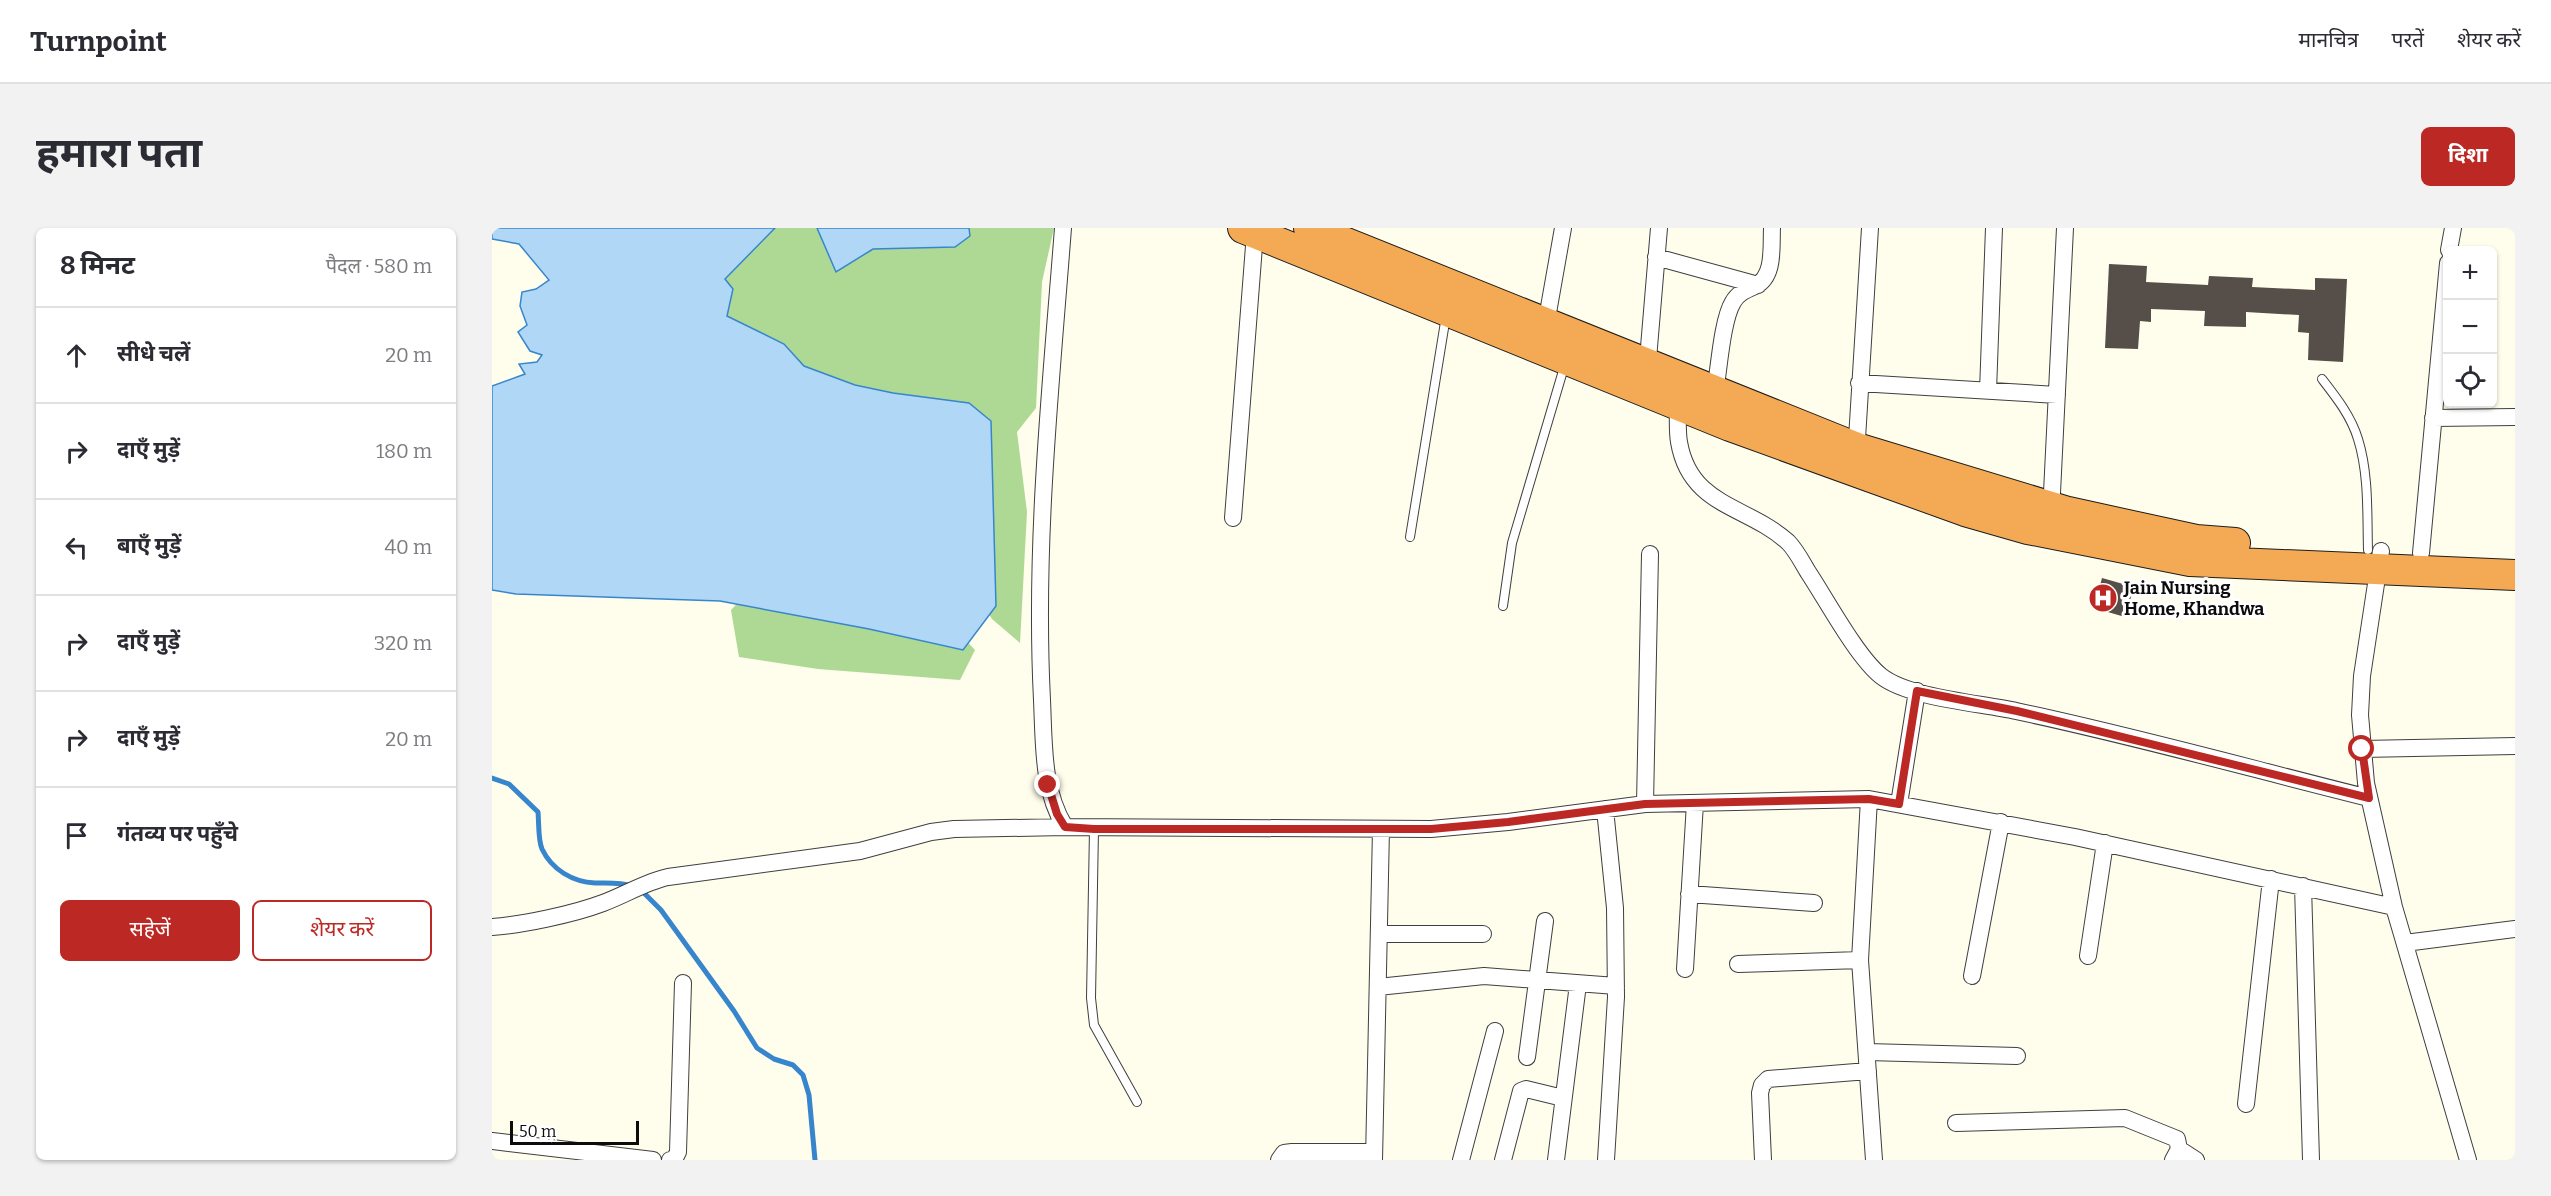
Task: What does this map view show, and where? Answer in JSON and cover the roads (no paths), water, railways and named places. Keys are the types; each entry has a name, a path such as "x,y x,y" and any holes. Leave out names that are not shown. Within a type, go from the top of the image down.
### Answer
{"highway":[{"path":"1309,228 1449,299 1565,343"},
{"path":"1249,231 1449,299 1565,343 1646,379 1715,392 1856,459"},
{"path":"1646,379 1678,406 2051,521 2173,547 2196,540 2376,557 2515,575"},
{"path":"2376,557 2421,553 2515,556"}],"street":[{"path":"1063,228 1047,435 1038,630 1048,785 1057,814 1065,827"},
{"path":"1563,228 1565,343"},
{"path":"1646,379 1659,228"},
{"path":"1715,392 1728,314 1733,301 1742,292 1758,285 1766,278 1770,266 1772,228"},
{"path":"1856,459 1870,228"},
{"path":"1988,391 1994,228"},
{"path":"2051,521 2065,228"},
{"path":"2450,246 2453,228"},
{"path":"1233,518 1249,231"},
{"path":"1656,257 1758,285"},
{"path":"2421,553 2444,300"},
{"path":"1859,383 2057,395"},
{"path":"1678,406 1679,442 1685,463 1695,483 1722,503 1771,527 1791,544 1862,655 1880,675 1896,684 1917,691 2017,711 2369,798"},
{"path":"2433,417 2515,417"},
{"path":"1645,804 1650,554"},
{"path":"2376,557 2362,676 2362,749 2369,798 2394,907 2468,1160"},
{"path":"1899,804 1917,691"},
{"path":"2362,749 2515,746"},
{"path":"492,927 512,925 601,904 652,881 860,851 954,829 1065,827 1094,829 1431,829 1645,804 1869,799 2105,843 2394,907"},
{"path":"1869,799 1860,960 1874,1160"},
{"path":"1685,969 1695,803"},
{"path":"1605,809 1615,908 1616,986 1606,1160"},
{"path":"1972,976 2001,822"},
{"path":"1278,1160 1284,1153 1292,1152 1374,1156 1381,829"},
{"path":"2088,956 2105,843"},
{"path":"2246,1104 2271,879"},
{"path":"2303,886 2311,1160"},
{"path":"1689,894 1814,903"},
{"path":"1527,1056 1545,921"},
{"path":"2405,943 2515,930"},
{"path":"1379,934 1483,934"},
{"path":"1738,964 1860,960"},
{"path":"1378,987 1484,976 1616,986"},
{"path":"670,1160 674,1160 678,1152 683,983"},
{"path":"1556,1160 1578,984"},
{"path":"1461,1160 1495,1031"},
{"path":"1867,1052 2017,1056"},
{"path":"1763,1160 1760,1094 1762,1085 1768,1079 1868,1071"},
{"path":"1503,1160 1521,1091 1526,1089 1563,1098"},
{"path":"1956,1123 2125,1118 2177,1139 2176,1154 2196,1160"},
{"path":"492,1141 653,1160"}],"lane":[{"path":"1410,537 1449,299"},
{"path":"1503,606 1512,543 1565,343"},
{"path":"2322,379 2343,408 2358,438 2376,557"},
{"path":"1094,829 1090,998 1094,1025 1137,1102"}],"water":[{"path":"492,228 775,228 725,279 733,289 727,316 784,344 804,366 855,385 893,393 969,403 991,421 996,606 963,650 869,629 720,601 516,594 492,590 492,386 525,374 519,364 537,362 542,355 530,351 518,332 527,325 520,306 522,292 536,289 549,280 519,244 492,239"},
{"path":"817,228 969,228 970,236 955,247 873,249 836,272"}],"waterway":[{"path":"492,778 509,784 538,812 542,849 557,869 564,874 587,882 632,886"},
{"path":"641,890 661,910 734,1011 757,1048 774,1059 793,1065 803,1075 809,1095 815,1160"}],"place":[{"name":"Jain Nursing Home, Khandwa","path":"2103,598"}]}
